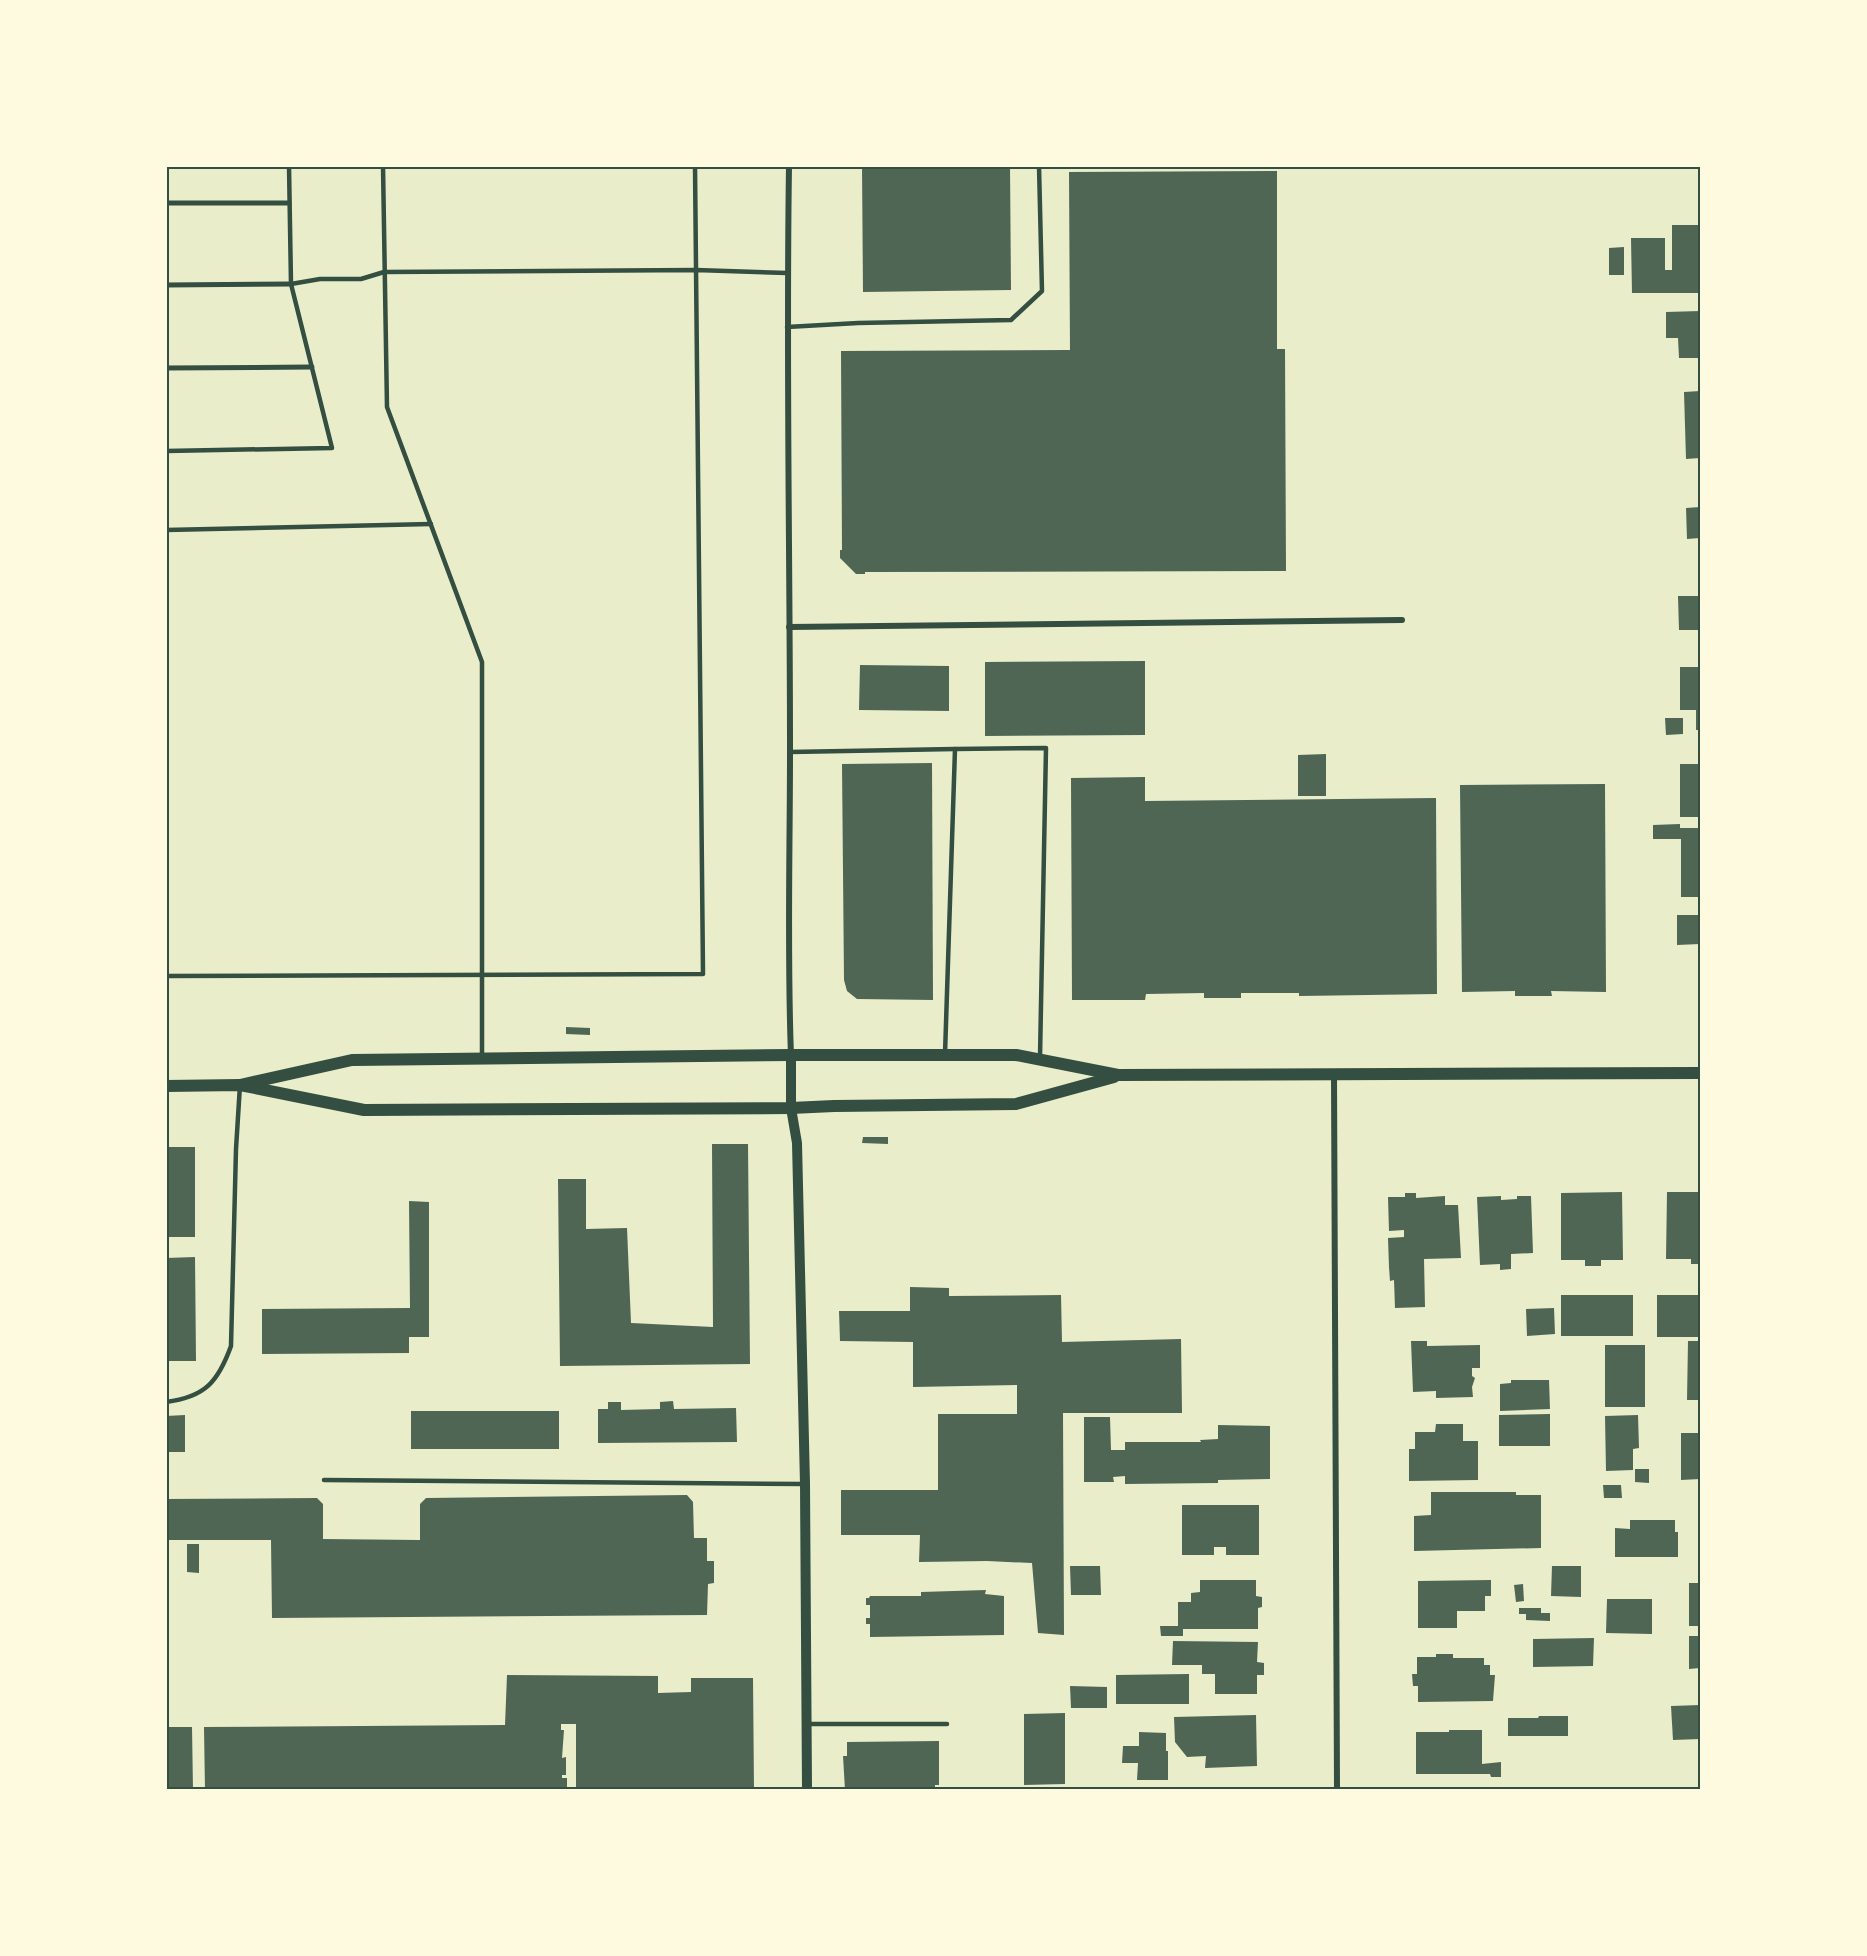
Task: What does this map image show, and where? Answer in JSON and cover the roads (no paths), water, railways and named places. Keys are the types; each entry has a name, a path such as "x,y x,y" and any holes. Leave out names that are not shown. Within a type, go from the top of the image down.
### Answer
{"main road":[{"path":"166,1086 240,1085 352,1060 791,1054 1016,1055 1118,1076 1701,1073"},
{"path":"240,1085 364,1110 791,1108 1016,1104 1118,1076"}],"street":[{"path":"789,166 787,327 789,990 791,1108 797,1143 805,1484 807,1790"},
{"path":"166,203 289,203"},
{"path":"166,285 291,284"},
{"path":"166,368 312,368"},
{"path":"789,627 1402,620"},
{"path":"1334,1076 1337,1790"}],"lane":[{"path":"166,451 332,448 291,284 289,166"},
{"path":"383,166 387,407 482,662 482,1059"},
{"path":"166,976 703,974 695,166"},
{"path":"787,327 1011,320 1042,291 1039,166"},
{"path":"291,284 320,279 361,279 384,272 696,270 788,273"},
{"path":"166,530 431,524"},
{"path":"790,752 1046,748 1040,1060"},
{"path":"945,1056 955,749"},
{"path":"166,1402 183,1400 210,1386 223,1368 231,1346 240,1085"},
{"path":"324,1480 805,1484"},
{"path":"807,1724 946,1724"}]}
